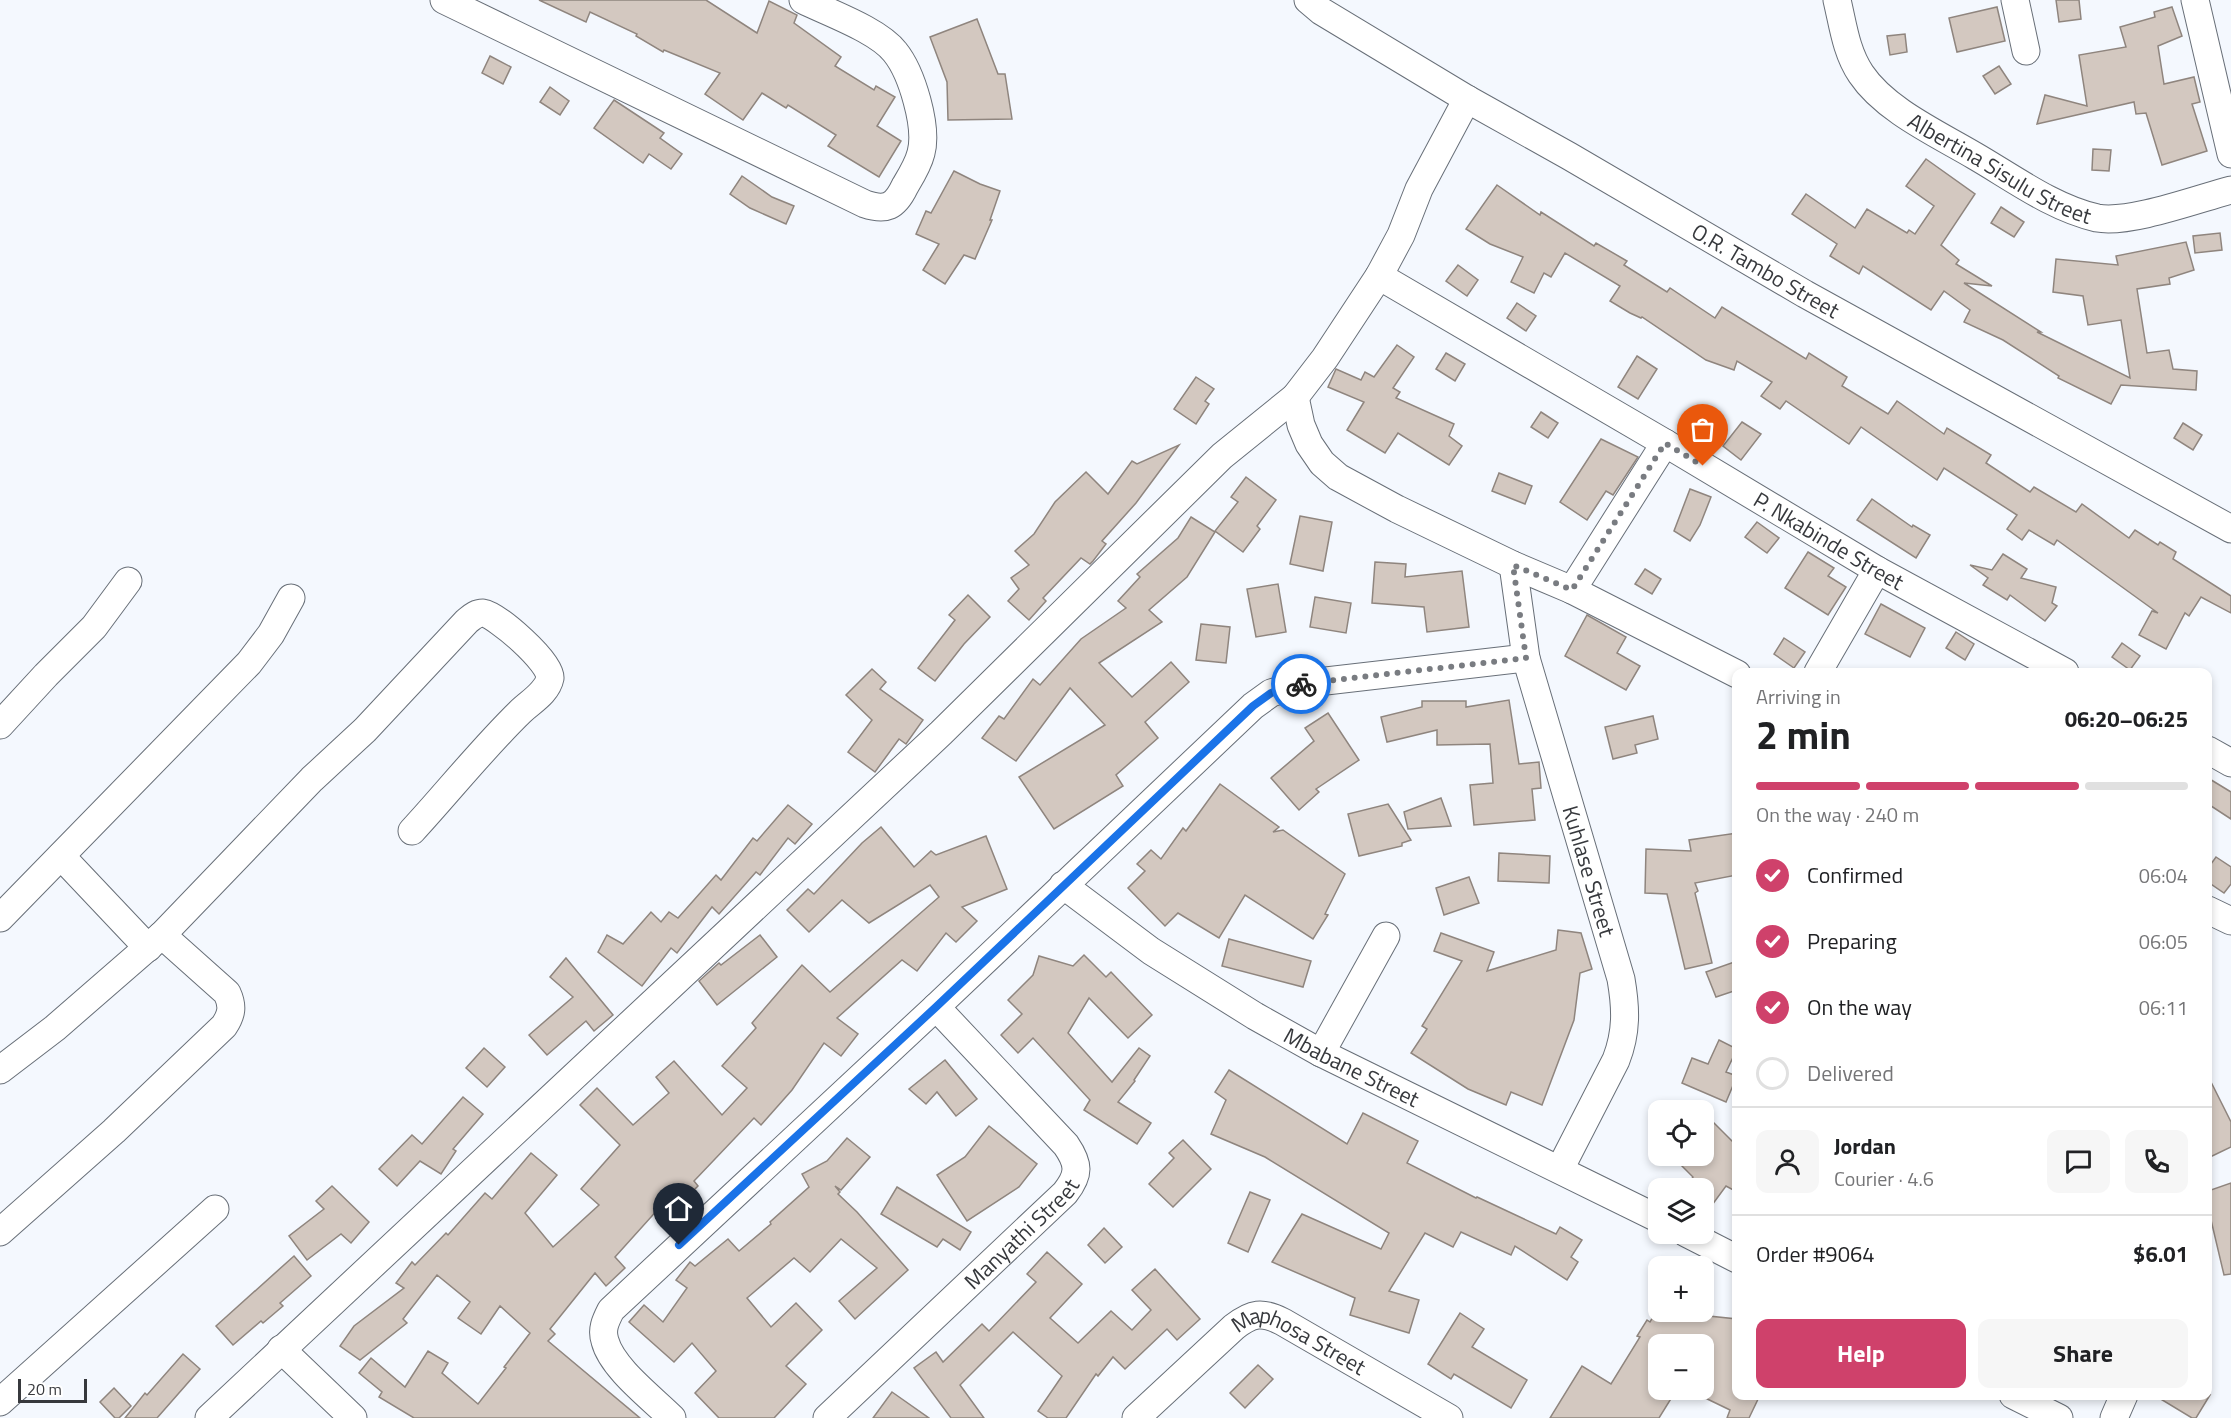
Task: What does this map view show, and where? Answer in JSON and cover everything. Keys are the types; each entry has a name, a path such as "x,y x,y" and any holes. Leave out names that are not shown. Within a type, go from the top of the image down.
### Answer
{"street":[{"path":"444,0 865,204 877,208 891,205 902,193 918,162 923,142 911,78 894,50 880,37 803,0"},
{"name":"O.R. Tambo Street","path":"1308,0 1467,99 1805,294 2231,529"},
{"name":"Albertina Sisulu Street","path":"1837,0 1851,56 1861,74 1876,92 1904,113 2038,194 2065,207 2099,218 2124,217 2231,190"},
{"path":"2015,0 2026,51"},
{"path":"2195,0 2231,154"},
{"path":"209,1418 940,733 1222,456 1294,397 1325,358 1379,276 1401,235 1419,189 1467,99"},
{"name":"P. Nkabinde Street","path":"1379,276 1877,570 2058,668"},
{"path":"1294,397 1301,425 1309,444 1322,463 1338,477 1397,509 1513,565 1572,590 1732,671"},
{"path":"1572,590 1665,443"},
{"name":"Kuhlase Street","path":"1513,565 1526,658 1626,1002 1623,1044 1610,1074 1560,1169"},
{"path":"1820,668 1877,570"},
{"path":"0,725 45,675 94,627 128,581"},
{"path":"0,918 249,663 271,634 291,598"},
{"path":"0,1070 55,1028 155,941 312,779 365,730 467,621 478,613 485,613 502,623 537,655 547,666 550,673 549,680 535,700 509,723 412,831"},
{"path":"672,1418 621,1367 608,1348 604,1340 604,1326 611,1310 936,1007 1253,706 1271,693 1300,684 1526,658"},
{"path":"2212,752 2231,763"},
{"path":"0,1232 114,1131 224,1026 229,1019 232,1003 227,993 155,941 61,856"},
{"name":"Mbabane Street","path":"1063,885 1151,951 1255,1016 1321,1053 1648,1214"},
{"path":"2212,912 2231,921"},
{"path":"1321,1053 1386,936"},
{"name":"Manyathi Street","path":"827,1418 1065,1192 1073,1183 1077,1170 1076,1158 1066,1145 936,1007"},
{"path":"0,1402 215,1209"},
{"path":"1708,1244 1732,1256"},
{"name":"Maphosa Street","path":"1136,1418 1234,1327 1249,1316 1257,1314 1275,1317 1449,1418"},
{"path":"281,1349 353,1418"},
{"path":"2023,1400 2059,1418"},
{"path":"2114,1418 2122,1400"}],"building":[{"path":"539,0 706,0 757,33 769,1 797,15 794,23 841,57 835,66 874,90 876,86 895,97 877,126 901,141 879,177 828,146 836,135 788,105 786,108 762,93 743,120 705,94 720,73 664,50 663,52 636,36 637,34 590,12 586,22"},
{"path":"2056,0 2079,0 2081,19 2059,22"},
{"path":"1997,7 2005,41 1957,52 1949,18"},
{"path":"2172,7 2182,36 2158,46 2164,84 2194,77 2200,102 2192,104 2207,151 2162,165 2146,113 2136,114 2134,102 2037,124 2045,95 2087,106 2079,55 2126,47 2120,27 2155,17 2154,12"},
{"path":"977,19 998,74 1005,74 1012,119 948,120 947,82 930,37"},
{"path":"1905,34 1907,52 1890,55 1887,36"},
{"path":"490,56 511,67 503,84 482,73"},
{"path":"1999,66 2011,84 1995,94 1983,76"},
{"path":"550,87 569,101 560,115 540,102"},
{"path":"614,100 664,133 660,138 682,154 671,169 649,154 643,163 594,128"},
{"path":"2093,149 2111,150 2109,171 2092,170"},
{"path":"1926,159 1975,194 1941,245 1959,260 1956,264 1992,286 1964,283 2041,332 2037,332 2130,378 2121,320 2088,325 2083,296 2053,292 2056,259 2118,265 2116,256 2186,242 2194,270 2169,278 2170,284 2137,289 2147,353 2169,350 2173,369 2197,371 2196,390 2121,385 2111,404 2058,378 2059,376 2003,340 1964,322 1970,310 1944,291 1931,310 1863,266 1859,274 1830,256 1837,244 1792,214 1806,194 1855,228 1867,209 1907,233 1909,230 1915,234 1934,206 1906,186"},
{"path":"954,171 1000,191 990,220 992,220 975,259 964,255 945,284 923,270 939,244 916,234 926,211 931,213"},
{"path":"742,176 772,197 794,206 786,224 750,208 730,194"},
{"path":"1497,185 1540,215 1541,212 1594,246 1596,243 1627,261 1624,265 1667,292 1670,288 1715,318 1722,307 1806,359 1809,353 1847,377 1842,386 1888,414 1897,401 1944,434 1947,428 1991,455 1986,463 2030,492 2034,487 2076,512 2082,504 2129,538 2135,530 2158,545 2160,542 2176,552 2173,559 2231,596 2231,613 2201,597 2189,616 2185,613 2166,649 2139,635 2152,611 2158,613 2057,540 2054,545 2029,530 2022,540 2007,529 2017,515 1944,468 1937,480 1861,427 1849,444 1786,401 1780,409 1761,396 1772,382 1737,361 1734,370 1706,360 1642,317 1610,301 1620,286 1565,253 1551,277 1544,273 1534,293 1511,282 1523,257 1490,244 1466,229"},
{"path":"2001,207 2024,222 2014,237 1991,223"},
{"path":"2220,233 2222,250 2195,253 2193,236"},
{"path":"1458,265 1478,280 1467,296 1446,281"},
{"path":"1517,303 1536,316 1526,331 1507,318"},
{"path":"1397,345 1414,357 1393,388 1400,392 1396,398 1454,424 1449,436 1462,446 1449,465 1398,433 1385,453 1347,430 1364,402 1328,387 1336,369 1361,380 1365,372 1374,377"},
{"path":"1446,353 1465,364 1455,381 1436,369"},
{"path":"1637,356 1657,369 1638,399 1618,387"},
{"path":"1196,377 1214,389 1205,401 1209,404 1196,424 1174,409"},
{"path":"1541,412 1558,423 1548,438 1531,427"},
{"path":"1742,422 1761,434 1741,460 1723,446"},
{"path":"2183,423 2202,435 2193,450 2174,438"},
{"path":"1601,439 1638,457 1613,495 1606,491 1587,520 1560,502"},
{"path":"1179,445 1136,503 1102,541 1106,544 1093,561 1090,564 1081,558 1043,598 1046,601 1029,620 1008,601 1019,589 1011,578 1029,565 1015,551 1034,534 1055,502 1086,472 1108,494 1132,461 1137,464"},
{"path":"1499,473 1532,486 1525,504 1492,491"},
{"path":"1246,477 1276,500 1257,526 1260,529 1243,552 1215,531 1238,502 1231,497"},
{"path":"1690,489 1711,497 1700,525 1690,541 1674,531"},
{"path":"1872,499 1912,527 1913,525 1930,535 1916,558 1857,520"},
{"path":"1300,516 1332,522 1323,571 1290,564"},
{"path":"1191,517 1215,532 1187,577 1149,610 1162,622 1099,663 1132,697 1171,662 1189,682 1145,722 1158,738 1116,775 1123,786 1054,829 1019,777 1105,725 1070,688 1016,761 982,738 999,716 1004,719 1033,679 1040,685 1081,639 1126,608 1118,601 1140,577 1137,574 1178,538"},
{"path":"1757,522 1779,538 1767,553 1745,537"},
{"path":"1808,552 1834,568 1828,576 1846,587 1828,615 1785,588"},
{"path":"2003,554 2027,569 2021,578 2056,587 2052,603 2057,606 2045,621 2010,595 2007,600 1983,585 1988,578 1970,565 1992,570"},
{"path":"1375,562 1406,564 1405,577 1462,571 1469,627 1427,632 1424,607 1372,603"},
{"path":"1645,569 1661,579 1652,594 1635,584"},
{"path":"1278,584 1286,632 1256,637 1247,589"},
{"path":"968,595 990,617 964,644 935,681 918,668 955,620 949,615"},
{"path":"1315,597 1351,603 1346,633 1310,627"},
{"path":"1881,604 1925,628 1910,657 1865,634"},
{"path":"1587,615 1626,637 1617,653 1640,666 1626,690 1565,656"},
{"path":"1201,624 1230,627 1226,663 1196,660"},
{"path":"1956,632 1974,644 1965,660 1946,648"},
{"path":"1784,638 1805,652 1794,668 1774,654"},
{"path":"2122,643 2140,656 2131,668 2127,668 2112,657"},
{"path":"872,669 886,682 880,689 923,720 906,744 899,739 875,772 848,752 872,720 846,695"},
{"path":"1509,700 1519,764 1539,762 1541,788 1532,789 1535,820 1474,825 1470,785 1493,783 1490,744 1437,745 1437,730 1387,742 1381,717 1422,707 1422,701 1466,701 1466,707"},
{"path":"1328,713 1359,760 1316,789 1319,792 1299,810 1271,778 1314,741 1305,728"},
{"path":"1653,716 1658,739 1635,745 1637,753 1613,759 1605,727"},
{"path":"2212,780 2231,792 2231,819 2212,807"},
{"path":"1220,784 1279,827 1273,832 1283,830 1345,874 1325,914 1328,915 1313,939 1245,895 1219,938 1178,913 1165,926 1128,888 1145,871 1137,864 1151,850 1161,859 1183,828 1186,831"},
{"path":"1441,798 1451,826 1408,829 1404,812"},
{"path":"1388,804 1411,840 1402,843 1402,846 1359,856 1348,814"},
{"path":"788,805 812,824 795,844 788,838 760,875 756,872 719,914 712,907 677,953 671,948 642,986 598,952 607,935 623,944 651,912 661,922 669,912 678,918 716,875 721,880 753,838 757,841"},
{"path":"881,827 914,867 931,851 936,855 986,836 1007,889 962,907 977,921 956,942 946,933 917,971 902,960 837,1018 858,1034 841,1056 824,1043 792,1090 761,1125 754,1118 694,1181 698,1186 678,1206 669,1197 615,1257 625,1268 606,1286 595,1273 550,1329 555,1334 548,1341 640,1418 414,1418 379,1397 382,1392 359,1373 371,1358 405,1387 428,1351 448,1363 442,1373 478,1404 506,1368 504,1367 530,1333 500,1306 481,1334 458,1318 470,1302 437,1275 403,1319 407,1323 360,1360 340,1346 354,1326 404,1288 396,1283 412,1262 415,1265 446,1233 448,1235 485,1193 492,1199 531,1153 557,1175 525,1213 553,1247 599,1205 581,1189 620,1145 580,1105 597,1088 633,1125 669,1093 656,1077 674,1061 722,1115 747,1088 722,1066 756,1028 752,1023 802,965 830,992 939,897 930,885 869,923 842,900 809,932 787,910 808,889 814,894 862,843"},
{"path":"1732,834 1732,876 1695,883 1698,891 1695,893 1712,963 1685,969 1667,894 1645,893 1646,849 1691,851 1689,840"},
{"path":"1499,853 1550,856 1549,883 1498,881"},
{"path":"2216,857 2231,867 2231,884 2224,893 2212,885 2212,862"},
{"path":"1469,877 1479,903 1444,915 1436,888"},
{"path":"1558,930 1581,933 1592,969 1580,973 1574,1020 1542,1105 1511,1092 1506,1105 1468,1089 1411,1053 1427,1029 1422,1026 1462,961 1434,951 1441,933 1494,952 1487,971 1556,950"},
{"path":"760,935 777,957 717,1005 699,981 719,963 721,965"},
{"path":"1229,939 1311,961 1303,987 1222,966"},
{"path":"1084,955 1106,977 1111,972 1152,1015 1128,1038 1089,998 1068,1033 1112,1082 1139,1048 1150,1056 1135,1081 1118,1102 1151,1123 1137,1144 1084,1110 1090,1100 1033,1038 1018,1053 1001,1035 1022,1014 1008,1000 1033,975 1039,956 1073,966"},
{"path":"566,958 613,1015 594,1031 586,1021 547,1055 529,1035 573,997 550,977"},
{"path":"1732,963 1732,992 1716,997 1706,972"},
{"path":"1719,1040 1732,1046 1732,1059 1726,1072 1732,1074 1732,1088 1726,1102 1682,1083 1692,1058 1708,1064"},
{"path":"484,1048 505,1067 487,1087 466,1068"},
{"path":"945,1060 977,1099 956,1116 937,1092 926,1104 909,1089"},
{"path":"1229,1070 1347,1144 1363,1113 1418,1141 1407,1163 1476,1198 1556,1234 1560,1227 1582,1240 1571,1257 1578,1262 1567,1280 1515,1246 1511,1255 1461,1232 1453,1247 1425,1233 1389,1291 1419,1300 1409,1333 1350,1315 1355,1298 1272,1262 1302,1214 1381,1249 1389,1233 1265,1157 1211,1134 1226,1100 1215,1092"},
{"path":"2212,1084 2231,1122 2231,1147 2212,1156"},
{"path":"463,1097 483,1114 453,1149 456,1151 441,1174 420,1161 397,1186 379,1169 412,1135 422,1144"},
{"path":"1714,1123 1732,1141 1732,1189 1726,1186 1714,1202 1714,1178 1693,1177 1682,1166 1714,1166"},
{"path":"989,1126 1037,1164 1019,1187 967,1221 937,1175 965,1157"},
{"path":"847,1138 870,1157 841,1190 835,1186 840,1192 838,1194 908,1270 855,1319 839,1301 877,1268 841,1239 810,1272 794,1258 747,1298 771,1327 796,1303 822,1330 786,1366 806,1384 774,1418 719,1418 695,1393 716,1371 692,1343 674,1362 629,1322 644,1305 663,1322 687,1288 676,1280 690,1262 695,1266 728,1239 739,1251 809,1187 802,1174 827,1161"},
{"path":"1183,1140 1211,1169 1173,1207 1149,1184 1174,1158 1169,1153"},
{"path":"2231,1183 2231,1274 2224,1275 2212,1224 2212,1190"},
{"path":"332,1186 369,1222 351,1243 341,1234 307,1260 289,1236 324,1209 316,1201"},
{"path":"897,1187 971,1232 960,1250 943,1239 937,1247 881,1214"},
{"path":"1250,1192 1270,1200 1248,1252 1228,1243"},
{"path":"1104,1228 1122,1247 1105,1263 1088,1245"},
{"path":"1047,1252 1082,1284 1050,1318 1078,1343 1111,1311 1132,1330 1151,1310 1132,1290 1155,1269 1200,1319 1177,1340 1167,1329 1125,1369 1113,1357 1098,1376 1096,1374 1066,1418 1048,1418 1038,1411 1062,1376 1013,1332 960,1385 984,1418 951,1418 914,1368 936,1352 943,1362 982,1324 989,1331 1036,1282 1027,1274"},
{"path":"294,1256 311,1276 280,1303 283,1306 233,1345 216,1326"},
{"path":"1460,1313 1484,1329 1472,1347 1527,1380 1511,1408 1454,1374 1451,1379 1428,1364"},
{"path":"1714,1317 1732,1318 1732,1400 1758,1400 1749,1418 1727,1418 1730,1410 1709,1400 1714,1400 1714,1334 1648,1334 1648,1400 1670,1400 1659,1418 1550,1418 1582,1366 1611,1384 1640,1337 1637,1336 1647,1320 1648,1322 1714,1322"},
{"path":"183,1354 200,1369 157,1418 125,1418 145,1393 147,1395"},
{"path":"1258,1365 1273,1379 1245,1408 1230,1393"},
{"path":"114,1388 131,1406 119,1418 115,1418 100,1402"},
{"path":"892,1392 929,1418 873,1418"},
{"path":"2162,1400 2207,1400 2196,1418 2192,1418"}],"way so far":[{"path":"1301,684 1526,658 1513,565 1572,590 1665,443 1703,466"}],"route":[{"path":"679,1245 936,1007 1253,706 1271,693 1301,684"}]}
